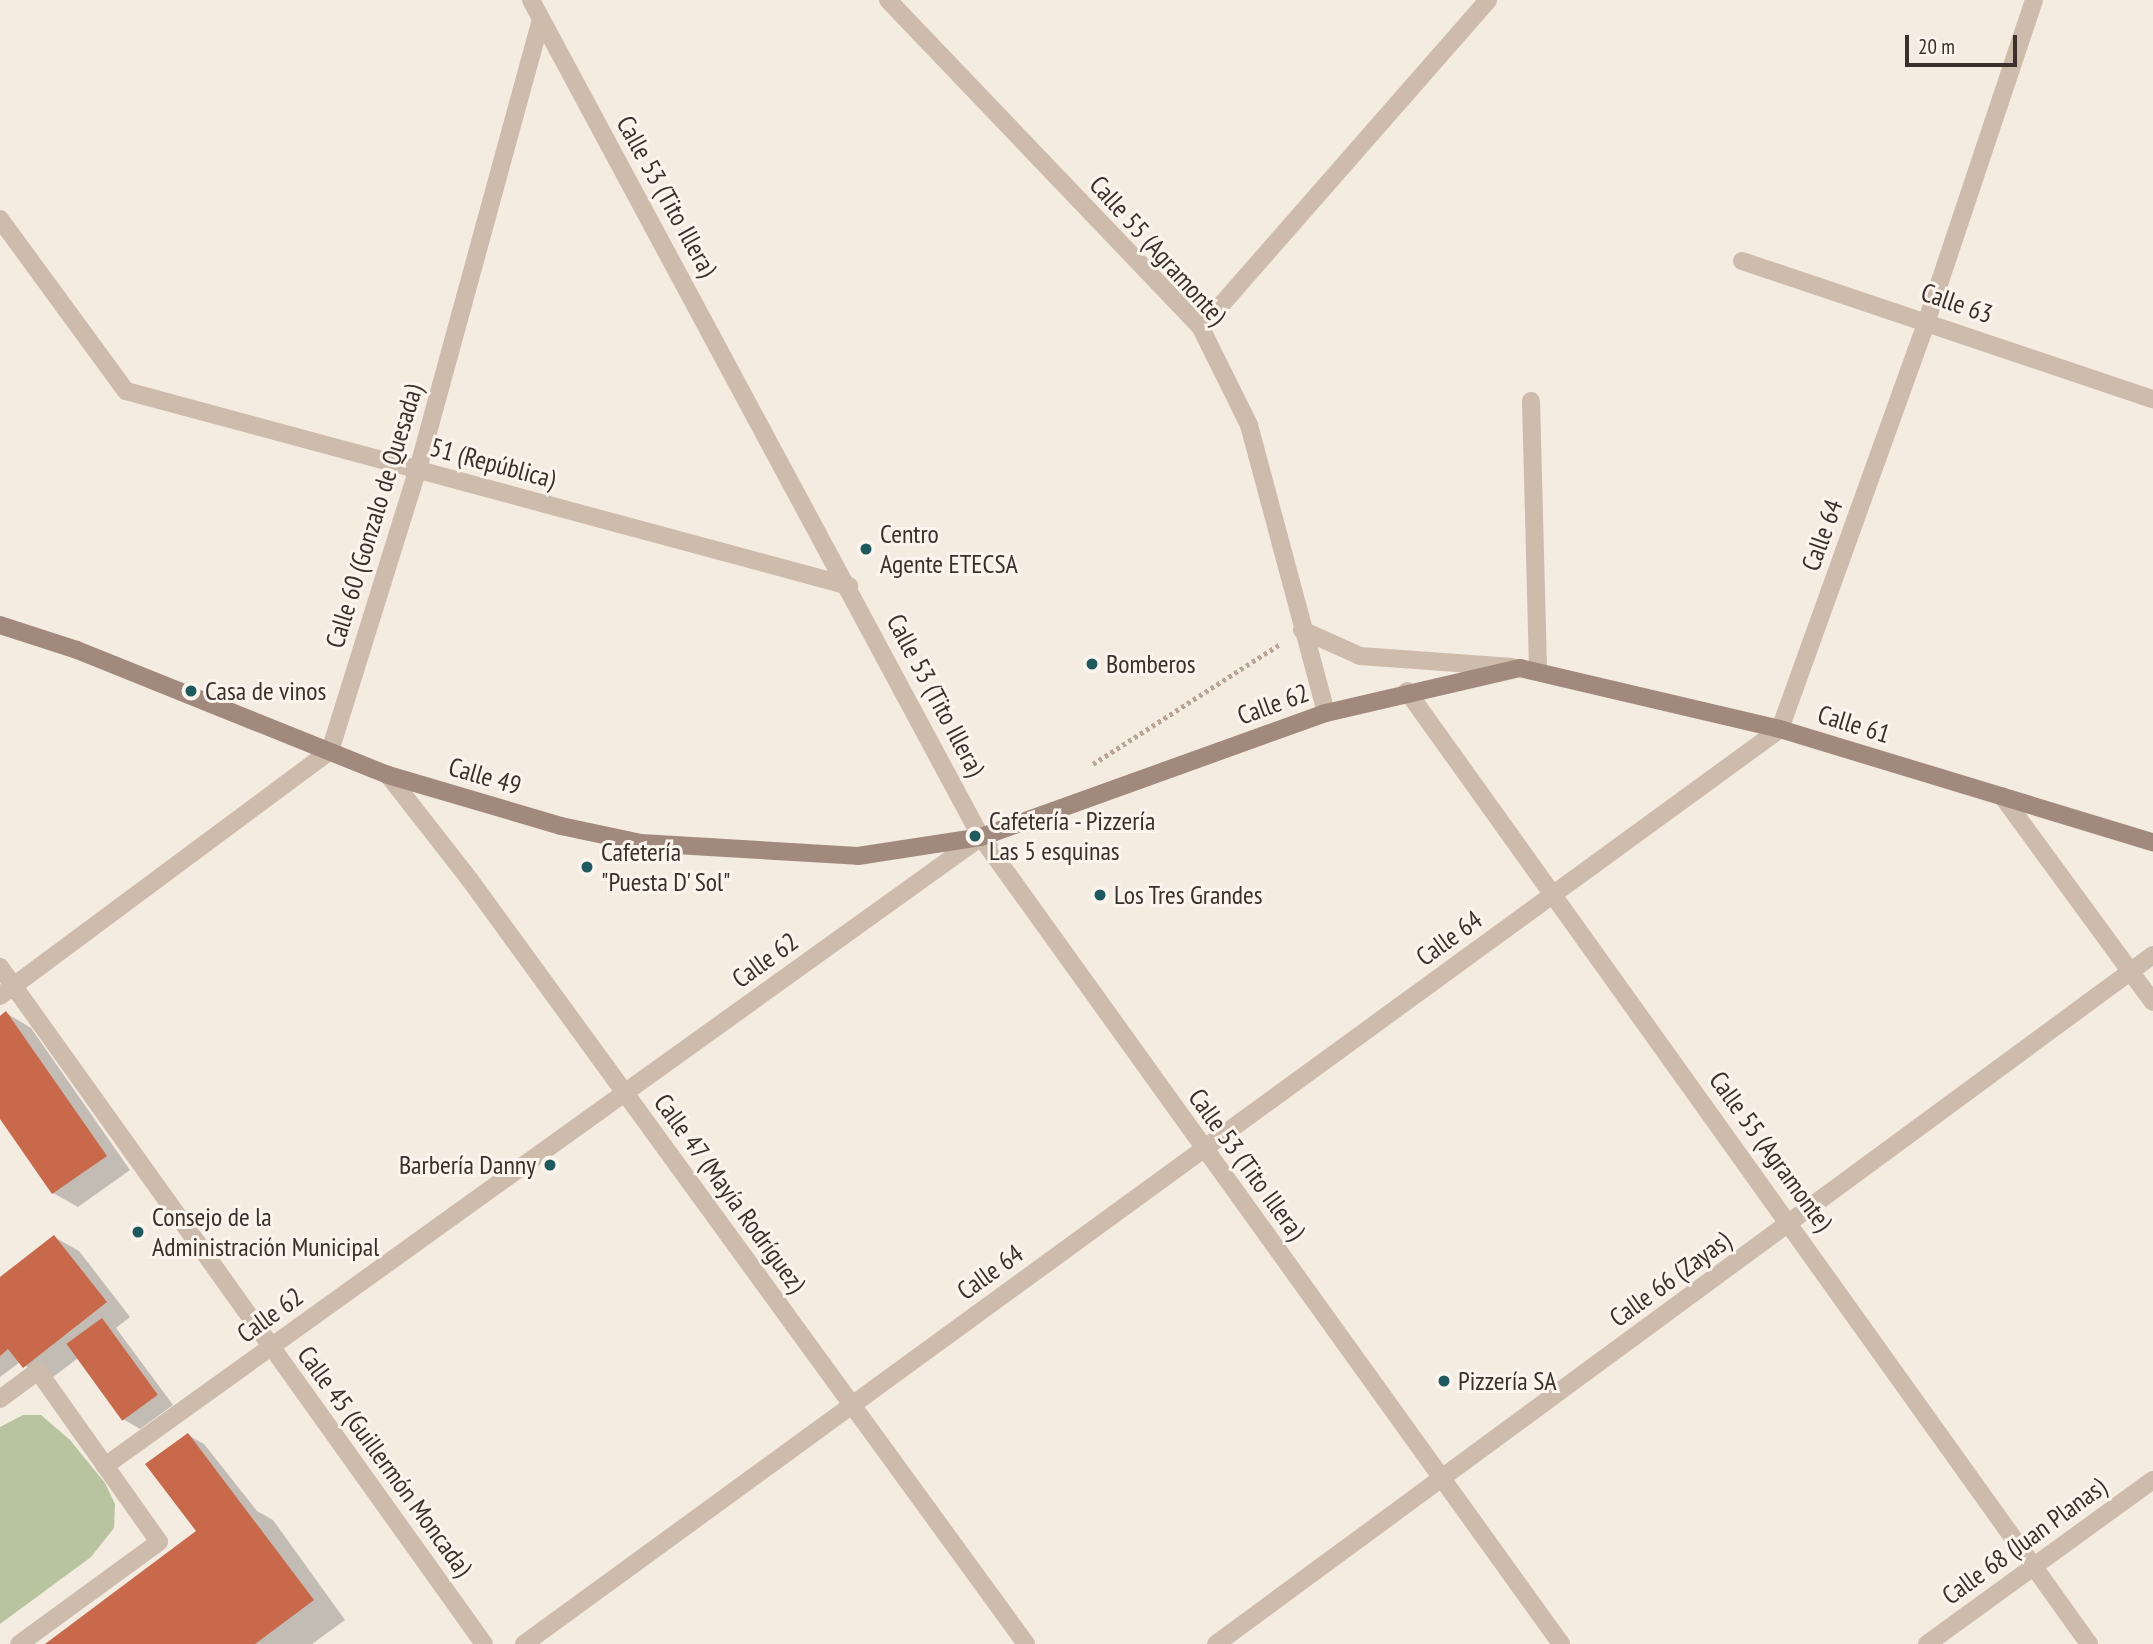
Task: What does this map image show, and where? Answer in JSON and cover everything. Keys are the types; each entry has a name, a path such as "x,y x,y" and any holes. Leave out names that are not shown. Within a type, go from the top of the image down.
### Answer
{"main road":[{"name":"Calle 49","path":"0,625 77,650 388,775 561,825 641,843 858,856 981,837"},
{"name":"Calle 61","path":"1529,668 1780,729 2153,842"},
{"name":"Calle 62","path":"981,837 1326,713 1408,691 1529,668"}],"street":[{"name":"Calle 53 (Tito Illera)","path":"531,0 849,586 981,837 1440,1480 1561,1644"},
{"name":"Calle 55 (Agramonte)","path":"888,0 1201,328 1249,425 1326,713"},
{"path":"1201,328 1488,0"},
{"name":"Calle 64","path":"524,1644 1780,729 1927,320 2034,0"},
{"name":"Calle 60 (Gonzalo de Quesada)","path":"330,751 418,469 541,20"},
{"name":"51 (República)","path":"0,219 126,391 849,586"},
{"name":"Calle 63","path":"1742,261 1927,320 2153,399"},
{"path":"1529,668 1531,401"},
{"name":"Calle 61","path":"1302,630 1360,656 1529,668"},
{"name":"Calle 55 (Agramonte)","path":"1408,691 1552,895 1791,1223 2089,1644"},
{"path":"7,991 330,751"},
{"name":"Calle 47 (Mayía Rodríguez)","path":"388,775 625,1093 1026,1644"},
{"path":"2002,796 2153,1002"},
{"name":"Calle 62","path":"105,1466 981,837"},
{"name":"Calle 66 (Zayas)","path":"1216,1644 2153,955"},
{"name":"Calle 45 (Guillermón Moncada)","path":"0,967 7,991 271,1347 484,1644"},
{"path":"0,1399 38,1371 159,1542 19,1644"},
{"name":"Calle 68 (Juan Planas)","path":"1927,1644 2153,1480"}],"path":[{"path":"1084,770 1302,630"}],"green space":[{"path":"23,1415 41,1415 70,1440 105,1483 115,1504 114,1528 91,1557 0,1624 0,1427"}],"building":[{"path":"6,1011 107,1156 52,1194 0,1119 0,1016"},
{"path":"54,1235 107,1302 23,1368 8,1349 0,1356 0,1277"},
{"path":"102,1318 158,1395 122,1421 66,1344"},
{"path":"188,1433 314,1600 255,1644 45,1644 196,1531 145,1464"}],"place":[{"name":"Centro Agente ETECSA","path":"866,549"},
{"name":"Bomberos","path":"1092,664"},
{"name":"Casa de vinos","path":"191,691"},
{"name":"Cafetería - Pizzería Las 5 esquinas","path":"975,836"},
{"name":"Cafetería \"Puesta D' Sol\"","path":"587,867"},
{"name":"Los Tres Grandes","path":"1100,895"},
{"name":"Barbería Danny","path":"550,1165"},
{"name":"Consejo de la Administración Municipal","path":"138,1232"},
{"name":"Pizzería SA","path":"1444,1381"}]}
